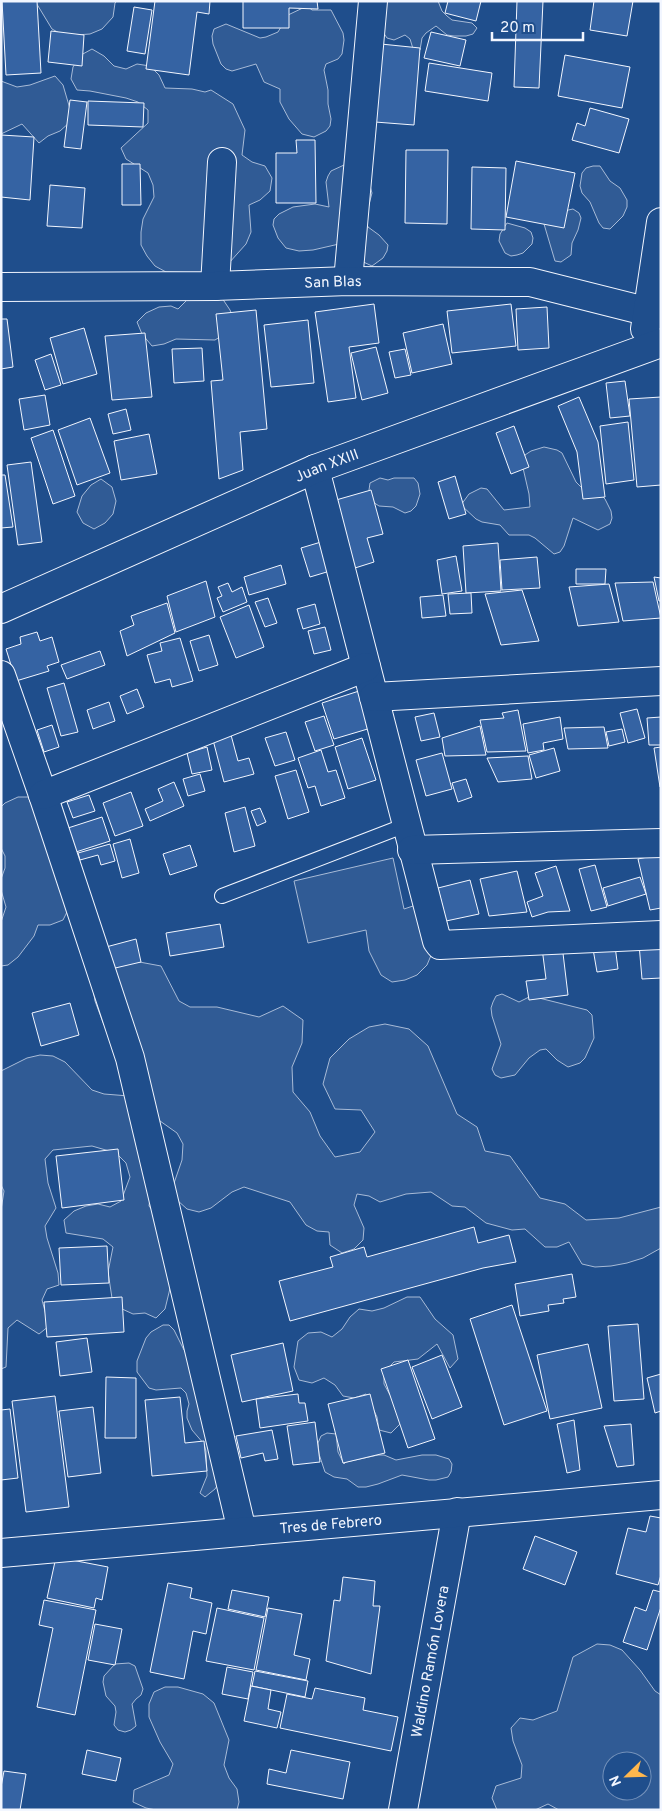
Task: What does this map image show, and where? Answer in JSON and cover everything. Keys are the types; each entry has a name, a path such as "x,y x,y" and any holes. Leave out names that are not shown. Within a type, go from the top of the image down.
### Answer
{"street":[{"path":"348,281 373,1"},
{"path":"215,286 222,162"},
{"path":"652,347 661,222"},
{"name":"San Blas","path":"1,287 215,286 348,281 530,282 654,313"},
{"name":"Juan XXIII","path":"1,609 314,469 652,347"},
{"path":"314,469 437,941 440,945 661,935"},
{"path":"43,795 366,667"},
{"path":"1,675 130,1058 242,1530"},
{"path":"374,697 661,681"},
{"path":"409,837 661,842"},
{"name":"Tres de Febrero","path":"1,1553 242,1530 661,1495"},
{"name":"Waldino Ramón Lovera","path":"403,1810 457,1512"}],"lane":[{"path":"222,896 409,837"}],"shaded area":[{"path":"35,1 117,1 113,17 102,29 90,34 63,35 52,29"},
{"path":"382,1 438,1 442,11 452,20 472,23 477,28 473,34 454,36 447,35 436,26 422,38 420,50 414,52 410,39 405,35 394,40 387,38 383,32"},
{"path":"307,6 312,10 331,10 343,33 344,40 342,54 338,59 326,64 324,70 328,90 330,126 326,131 314,137 302,134 289,119 280,102 280,89 264,82 256,64 232,71 226,69 221,64 212,36 214,29 226,24 260,38 266,37 278,32 288,15"},
{"path":"92,49 104,56 114,66 126,69 137,64 150,66 159,75 165,88 192,89 205,92 211,90 233,104 245,130 242,155 252,162 265,166 272,178 270,191 260,200 249,205 251,232 246,244 229,263 206,273 166,272 155,266 147,256 141,245 141,232 143,219 154,197 153,185 148,173 126,159 121,148 148,123 148,110 138,102 126,98 77,90 71,79 73,67 81,55"},
{"path":"55,76 63,85 70,109 70,122 60,131 48,136 39,143 22,124 1,134 1,81 17,87 30,85"},
{"path":"344,165 351,166 370,186 372,193 365,220 368,227 388,245 383,258 372,266 359,260 339,244 313,250 299,251 286,248 278,238 273,225 274,219 279,214 293,207 315,204 329,207 326,182 328,176 331,171"},
{"path":"600,166 610,181 620,188 627,200 627,207 623,216 610,229 603,228 599,223 590,202 582,193 580,186 582,173 586,168"},
{"path":"573,209 579,213 581,218 572,243 571,255 561,262 555,261 544,224 550,214"},
{"path":"507,223 525,228 531,232 532,244 523,253 511,256 505,253 499,241 500,234"},
{"path":"222,298 235,322 226,333 215,340 176,339 152,346 142,334 137,322 146,313 159,307 171,306 178,309 187,300"},
{"path":"544,447 562,453 576,482 582,488 600,494 605,499 612,518 610,524 598,530 573,518 564,546 560,552 554,554 529,535 509,535 500,525 476,519 461,505 469,494 481,488 487,489 504,510 530,507 523,461 525,455 531,451"},
{"path":"380,478 388,480 394,478 414,478 418,483 420,494 416,506 411,511 405,513 393,507 379,506 373,502 369,490 370,483"},
{"path":"101,479 112,487 116,501 113,514 105,523 94,529 83,523 77,512 82,496 91,485"},
{"path":"18,797 31,797 69,908 63,920 50,925 38,925 34,936 18,957 8,965 1,966 1,922 6,907 1,890 5,856 1,848 1,807"},
{"path":"393,858 404,909 413,906 422,916 432,953 427,965 417,975 405,980 392,982 381,975 369,951 366,930 308,943 294,881"},
{"path":"134,961 161,966 179,1001 190,1007 217,1007 259,1017 283,1006 303,1020 302,1043 292,1067 293,1092 310,1112 320,1136 335,1157 360,1152 375,1132 361,1110 335,1109 323,1084 330,1058 349,1039 369,1027 385,1024 409,1029 428,1046 457,1114 477,1127 485,1151 510,1156 540,1198 565,1204 586,1220 619,1218 661,1207 661,1248 643,1258 627,1263 595,1267 582,1264 569,1242 557,1247 545,1247 525,1229 512,1230 486,1223 465,1207 452,1206 431,1192 406,1194 380,1202 369,1196 357,1194 354,1205 364,1228 363,1240 354,1249 342,1253 330,1245 329,1232 317,1231 306,1225 290,1202 244,1187 232,1192 211,1208 199,1212 187,1209 177,1200 173,1186 182,1160 183,1144 177,1133 153,1116 131,1053 104,1025 95,1001 93,988 98,974"},
{"path":"502,994 519,1002 531,996 587,1010 592,1015 594,1038 585,1058 580,1063 568,1067 557,1060 546,1049 540,1050 529,1058 515,1075 501,1078 495,1075 492,1069 501,1044 491,1008 496,996"},
{"path":"40,1055 53,1056 65,1062 92,1090 104,1094 129,1096 152,1181 149,1206 172,1235 174,1272 165,1309 156,1318 145,1313 133,1314 120,1308 112,1298 108,1272 113,1247 103,1239 66,1233 64,1220 74,1211 86,1206 98,1204 110,1207 121,1201 130,1177 126,1163 116,1153 92,1146 53,1150 45,1159 48,1183 56,1208 45,1226 58,1273 59,1285 47,1289 42,1300 49,1326 39,1334 17,1320 8,1328 6,1367 1,1369 1,1210 4,1191 1,1185 1,1071 27,1058"},
{"path":"407,1297 420,1297 435,1319 453,1335 458,1359 450,1368 437,1344 418,1359 394,1362 384,1372 384,1384 390,1395 401,1401 401,1423 391,1433 379,1430 377,1417 366,1394 354,1398 343,1396 335,1385 324,1378 312,1383 299,1380 294,1367 298,1341 308,1333 321,1332 332,1337 342,1329 350,1317 359,1309 372,1311 384,1308"},
{"path":"163,1325 169,1325 174,1330 184,1350 195,1361 219,1483 205,1497 200,1493 207,1476 206,1451 204,1444 192,1430 187,1418 189,1404 186,1393 181,1388 156,1390 149,1388 137,1372 137,1361 146,1338 151,1332"},
{"path":"327,1433 336,1434 338,1452 344,1464 378,1455 384,1455 396,1460 422,1455 436,1455 449,1459 452,1464 451,1472 448,1477 436,1480 402,1475 378,1484 358,1487 347,1479 334,1477 325,1472 319,1454 318,1443 321,1436"},
{"path":"597,1644 610,1645 622,1650 655,1691 661,1695 661,1810 559,1810 548,1804 535,1810 497,1810 492,1798 496,1786 521,1778 522,1765 513,1741 511,1728 520,1718 533,1720 557,1711 573,1657"},
{"path":"129,1663 135,1666 143,1689 141,1695 132,1704 136,1726 125,1732 118,1730 114,1725 115,1706 106,1696 103,1682 104,1676 115,1664"},
{"path":"165,1687 178,1687 203,1694 214,1703 229,1740 224,1765 229,1778 237,1789 239,1802 237,1810 156,1810 133,1802 134,1790 169,1775 173,1764 160,1742 149,1717 149,1704 154,1692"}],"building":[{"path":"2,1 37,1 41,73 6,75"},
{"path":"155,1 210,1 209,14 197,12 189,75 146,69"},
{"path":"243,1 317,1 318,9 289,8 289,28 243,28"},
{"path":"448,1 481,1 476,21 445,13"},
{"path":"517,1 543,1 539,88 514,87"},
{"path":"594,1 633,1 627,36 590,30"},
{"path":"134,7 152,10 145,54 127,51"},
{"path":"51,31 84,35 82,66 48,62"},
{"path":"431,32 466,40 460,66 424,58"},
{"path":"381,44 420,48 414,125 375,122"},
{"path":"565,55 630,67 622,108 558,96"},
{"path":"429,63 492,73 488,101 425,91"},
{"path":"70,100 87,102 81,149 64,147"},
{"path":"88,101 144,103 143,127 88,125"},
{"path":"590,108 629,119 619,153 572,140 577,123 585,126"},
{"path":"1,135 34,137 30,200 1,197"},
{"path":"296,140 315,140 316,203 276,203 276,153 297,153"},
{"path":"406,150 448,150 447,224 405,223"},
{"path":"516,161 575,173 564,228 506,217"},
{"path":"122,164 140,164 141,205 122,205"},
{"path":"472,167 506,168 505,230 471,229"},
{"path":"50,185 85,188 82,228 47,226"},
{"path":"374,304 379,343 349,347 356,398 328,402 315,312"},
{"path":"511,304 516,346 452,353 447,311"},
{"path":"547,307 549,348 518,350 516,309"},
{"path":"256,310 267,429 240,432 243,470 219,479 211,381 223,380 216,314"},
{"path":"1,319 7,319 13,367 1,369"},
{"path":"308,320 314,383 271,387 264,325"},
{"path":"443,324 452,364 412,373 403,333"},
{"path":"84,328 97,374 63,384 50,338"},
{"path":"145,333 152,397 112,400 105,336"},
{"path":"376,347 388,393 362,400 351,353"},
{"path":"202,348 204,381 174,383 172,349"},
{"path":"405,349 411,375 395,378 389,352"},
{"path":"51,354 61,385 45,390 35,360"},
{"path":"625,381 630,416 610,418 606,383"},
{"path":"45,395 50,425 24,430 19,399"},
{"path":"579,397 598,442 605,497 583,499 577,452 558,406"},
{"path":"661,397 661,485 637,487 629,399"},
{"path":"126,409 131,430 113,434 108,414"},
{"path":"90,418 110,473 77,485 58,430"},
{"path":"628,422 634,480 606,484 600,426"},
{"path":"514,426 529,467 511,474 496,433"},
{"path":"53,430 75,496 53,504 31,438"},
{"path":"149,434 157,474 121,480 114,441"},
{"path":"31,462 42,542 18,545 7,465"},
{"path":"1,475 5,475 13,527 1,528"},
{"path":"455,476 466,514 449,519 438,482"},
{"path":"371,490 383,534 367,538 374,562 355,568 336,500"},
{"path":"321,542 330,571 310,577 301,548"},
{"path":"498,543 501,591 466,593 463,546"},
{"path":"456,556 462,591 442,594 437,560"},
{"path":"537,557 540,588 502,590 500,560"},
{"path":"281,565 286,584 249,595 244,577"},
{"path":"576,569 606,569 605,584 576,584"},
{"path":"654,577 661,578 661,601 659,601"},
{"path":"206,581 215,617 176,632 167,596"},
{"path":"653,582 661,618 623,621 615,583"},
{"path":"228,583 232,592 242,587 247,602 223,612 217,598 222,596 218,587"},
{"path":"609,584 619,622 578,626 569,587"},
{"path":"522,590 539,641 501,645 485,594"},
{"path":"471,593 472,613 450,614 448,594"},
{"path":"443,595 446,616 422,618 420,597"},
{"path":"268,598 277,623 265,627 255,602"},
{"path":"167,603 175,633 127,656 120,631 134,625 131,616"},
{"path":"315,604 320,624 303,629 297,609"},
{"path":"249,605 264,647 236,658 220,617"},
{"path":"325,627 331,650 314,654 308,631"},
{"path":"37,632 40,641 52,637 59,662 47,666 49,671 16,681 6,649 21,644 20,637"},
{"path":"209,635 218,665 199,671 190,641"},
{"path":"180,638 193,681 172,687 170,679 155,683 147,655 162,651 160,643"},
{"path":"100,651 105,665 67,679 61,665"},
{"path":"64,683 78,732 61,736 47,688"},
{"path":"137,689 144,707 127,714 120,696"},
{"path":"359,691 371,728 334,739 322,703"},
{"path":"109,702 115,721 93,729 87,710"},
{"path":"637,709 645,738 628,743 620,713"},
{"path":"518,710 526,751 487,752 480,720 504,718 502,713"},
{"path":"434,713 440,737 421,741 415,717"},
{"path":"324,716 334,745 315,751 305,722"},
{"path":"560,717 563,739 543,743 544,750 528,753 523,724"},
{"path":"661,717 661,745 649,745 647,718"},
{"path":"52,725 59,747 44,752 37,730"},
{"path":"480,726 486,755 445,756 442,738"},
{"path":"604,727 608,748 568,749 564,728"},
{"path":"622,729 625,742 609,746 606,732"},
{"path":"286,732 295,760 275,766 265,738"},
{"path":"231,735 238,761 249,758 254,774 224,782 213,740"},
{"path":"362,738 376,780 348,789 335,747"},
{"path":"207,747 212,770 192,774 187,753"},
{"path":"661,747 661,787 660,787 654,748"},
{"path":"554,748 560,771 536,778 529,755"},
{"path":"321,750 328,772 336,770 345,798 321,806 315,786 308,788 298,758"},
{"path":"442,753 452,789 426,796 416,760"},
{"path":"528,756 532,779 498,782 487,758"},
{"path":"296,770 309,812 288,819 275,776"},
{"path":"200,774 205,791 188,796 183,779"},
{"path":"466,779 472,797 458,802 452,783"},
{"path":"174,782 184,806 150,821 145,809 163,801 158,789"},
{"path":"131,792 143,826 115,836 103,803"},
{"path":"89,795 95,811 73,818 67,802"},
{"path":"245,807 255,846 234,852 225,813"},
{"path":"260,808 266,822 257,826 251,811"},
{"path":"102,817 110,841 76,852 68,828"},
{"path":"130,839 139,873 122,878 113,844"},
{"path":"110,844 115,861 101,865 98,855 80,860 78,853"},
{"path":"190,845 197,866 170,875 163,854"},
{"path":"661,854 661,908 650,910 638,859"},
{"path":"595,865 607,907 591,911 579,869"},
{"path":"556,866 570,911 548,912 532,917 527,902 543,896 535,873"},
{"path":"517,871 527,912 489,916 480,879"},
{"path":"640,877 646,894 608,906 603,888"},
{"path":"470,880 479,914 446,921 438,888"},
{"path":"220,924 224,947 170,956 166,933"},
{"path":"136,939 141,962 111,969 106,947"},
{"path":"661,942 661,978 642,979 639,944"},
{"path":"562,945 568,995 529,1000 526,981 546,979 542,948"},
{"path":"615,946 618,969 597,972 593,949"},
{"path":"70,1003 79,1035 41,1046 32,1013"},
{"path":"118,1149 124,1200 62,1208 56,1156"},
{"path":"474,1227 478,1243 509,1235 516,1262 483,1268 290,1321 279,1281 333,1267 330,1257 364,1247 367,1257"},
{"path":"107,1246 109,1283 61,1285 59,1248"},
{"path":"572,1274 576,1297 563,1299 564,1303 548,1305 549,1311 520,1316 515,1284"},
{"path":"122,1297 124,1332 47,1337 44,1302"},
{"path":"512,1305 547,1411 504,1425 470,1319"},
{"path":"638,1324 644,1399 614,1401 608,1326"},
{"path":"87,1338 92,1372 60,1376 56,1342"},
{"path":"283,1343 293,1391 242,1402 231,1355"},
{"path":"588,1344 602,1408 550,1419 537,1355"},
{"path":"442,1355 462,1407 432,1419 412,1367"},
{"path":"408,1360 435,1439 408,1448 381,1369"},
{"path":"661,1374 661,1411 655,1413 647,1378"},
{"path":"106,1377 136,1378 136,1438 105,1438"},
{"path":"298,1394 299,1403 305,1403 308,1421 260,1428 256,1399"},
{"path":"370,1394 385,1453 343,1463 328,1404"},
{"path":"55,1396 69,1507 26,1512 12,1401"},
{"path":"180,1397 185,1443 204,1441 207,1471 152,1476 145,1400"},
{"path":"93,1407 101,1473 68,1477 59,1411"},
{"path":"10,1409 18,1478 1,1480 1,1410"},
{"path":"574,1420 580,1470 567,1473 557,1424"},
{"path":"315,1422 320,1462 293,1465 287,1426"},
{"path":"631,1424 634,1465 617,1467 604,1426"},
{"path":"272,1430 278,1459 265,1461 263,1453 241,1458 236,1436"},
{"path":"650,1516 661,1518 661,1575 658,1585 616,1574 628,1528 646,1532"},
{"path":"535,1536 577,1552 565,1585 523,1569"},
{"path":"56,1557 108,1567 102,1600 96,1598 94,1608 47,1598"},
{"path":"343,1577 375,1581 373,1606 380,1606 371,1674 326,1661 334,1600 340,1601"},
{"path":"168,1583 192,1588 190,1598 212,1603 206,1634 193,1631 184,1679 150,1672"},
{"path":"232,1590 269,1597 265,1617 228,1609"},
{"path":"653,1590 661,1592 661,1607 647,1650 623,1642 635,1607 646,1611"},
{"path":"44,1600 96,1610 75,1715 37,1707 53,1628 39,1625"},
{"path":"217,1608 264,1618 254,1670 206,1661"},
{"path":"268,1608 302,1614 294,1655 310,1659 306,1680 256,1670"},
{"path":"95,1624 122,1629 115,1665 88,1660"},
{"path":"227,1667 253,1672 248,1699 222,1694"},
{"path":"255,1671 308,1681 305,1697 252,1686"},
{"path":"251,1686 271,1690 268,1709 281,1712 277,1728 244,1721"},
{"path":"315,1688 365,1698 363,1710 398,1717 391,1751 280,1728 287,1694 312,1699"},
{"path":"87,1750 121,1758 116,1781 82,1774"},
{"path":"291,1750 350,1762 343,1799 267,1784 269,1769 286,1773"},
{"path":"4,1771 26,1774 20,1810 1,1810 1,1787"}]}
